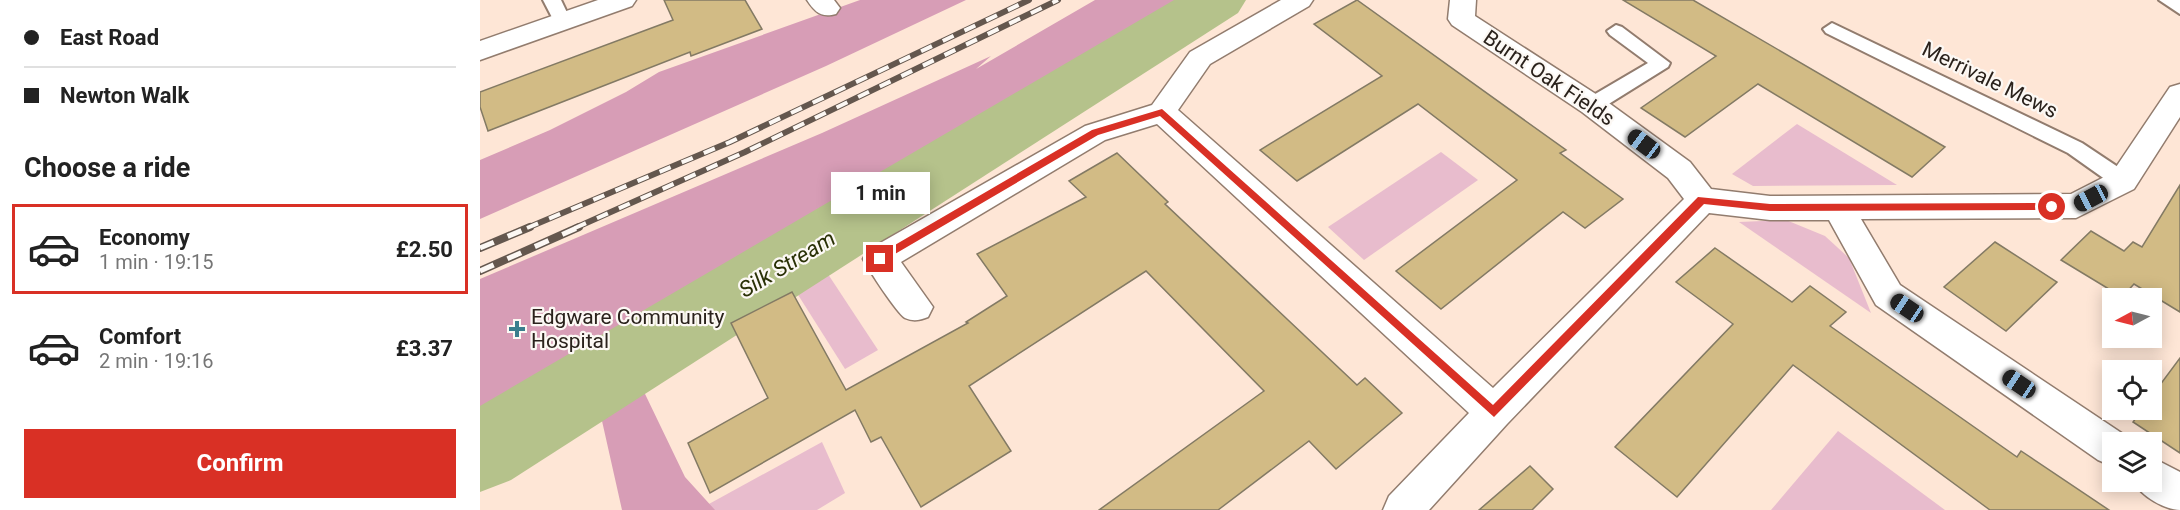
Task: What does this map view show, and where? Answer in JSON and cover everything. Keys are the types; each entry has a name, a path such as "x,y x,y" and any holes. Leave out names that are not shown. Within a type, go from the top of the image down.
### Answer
{"street":[{"path":"480,51 558,11 623,0"},
{"path":"916,307 880,259 1095,133 1162,112 1200,58 1299,0"},
{"name":"Burnt Oak Fields","path":"1463,0 1461,19 1592,105 1678,170 1702,200"},
{"path":"1403,510 1494,412 1702,200 1770,208 2076,206 2123,181 2180,94"},
{"path":"1162,112 1494,412"},
{"path":"1838,208 1888,295 2102,441"},
{"path":"2162,483 2180,495"}],"lane":[{"path":"2168,0 2180,8"},
{"name":"Merrivale Mews","path":"1832,29 2075,148 2123,181"},
{"path":"1592,105 1661,63 1616,32"}],"shaded area":[{"path":"860,0 966,0 826,66 480,219 480,160 550,130 626,92 659,72"},
{"path":"1095,0 1242,0 633,369 685,477 715,510 622,510 600,412 592,394 480,465 480,279 822,133 991,56 976,69"},
{"path":"1797,124 1897,185 1753,186 1732,174"},
{"path":"1441,152 1478,180 1364,260 1328,227"},
{"path":"1786,220 1825,236 1849,258 1871,313 1739,222"},
{"path":"820,262 878,350 845,369 788,279"},
{"path":"1838,431 1945,510 1771,510"},
{"path":"822,442 845,493 817,510 698,510"}],"building":[{"path":"664,0 745,0 762,29 691,56 690,52 488,131 480,107 480,92 673,20"},
{"path":"1357,0 1566,150 1560,153 1623,199 1585,228 1563,212 1441,309 1396,271 1517,180 1418,104 1297,181 1260,150 1382,76 1314,24"},
{"path":"1623,0 1693,0 1945,147 1912,177 1758,84 1685,137 1641,108 1716,56"},
{"path":"1117,153 1168,202 1165,204 1357,385 1365,378 1402,413 1336,469 1309,441 1218,510 1099,510 1264,391 1146,271 969,386 1011,451 921,507 881,437 871,442 855,410 710,493 688,443 768,398 731,323 792,292 846,390 968,323 966,322 1007,296 977,254 1086,197 1069,181"},
{"path":"2180,185 2180,312 2162,301 2162,288 2141,288 2134,284 2130,288 2107,288 2061,260 2091,231 2124,251 2133,242 2142,247"},
{"path":"1995,242 2057,282 2006,331 1944,287"},
{"path":"1715,248 1792,302 1810,286 1846,312 1830,326 2017,457 2021,451 2109,510 1990,510 1793,365 1677,497 1615,447 1733,324 1676,282"},
{"path":"2180,358 2180,453 2162,441 2162,432 2148,432 2133,422 2134,420 2162,420 2162,382"},
{"path":"1530,466 1553,489 1532,510 1479,510"}],"waterway":[{"name":"Silk Stream","path":"480,452 1217,0"}],"railway":[{"path":"527,228 730,142 1029,0"},
{"path":"575,228 745,152 1058,0"},
{"path":"480,248 530,227"},
{"path":"480,271 579,227"}],"place":[{"name":"Edgware Community Hospital","path":"517,329"}],"route":[{"path":"880,259 1095,133 1162,112 1494,412 1702,200 1770,208 2052,207"}]}
